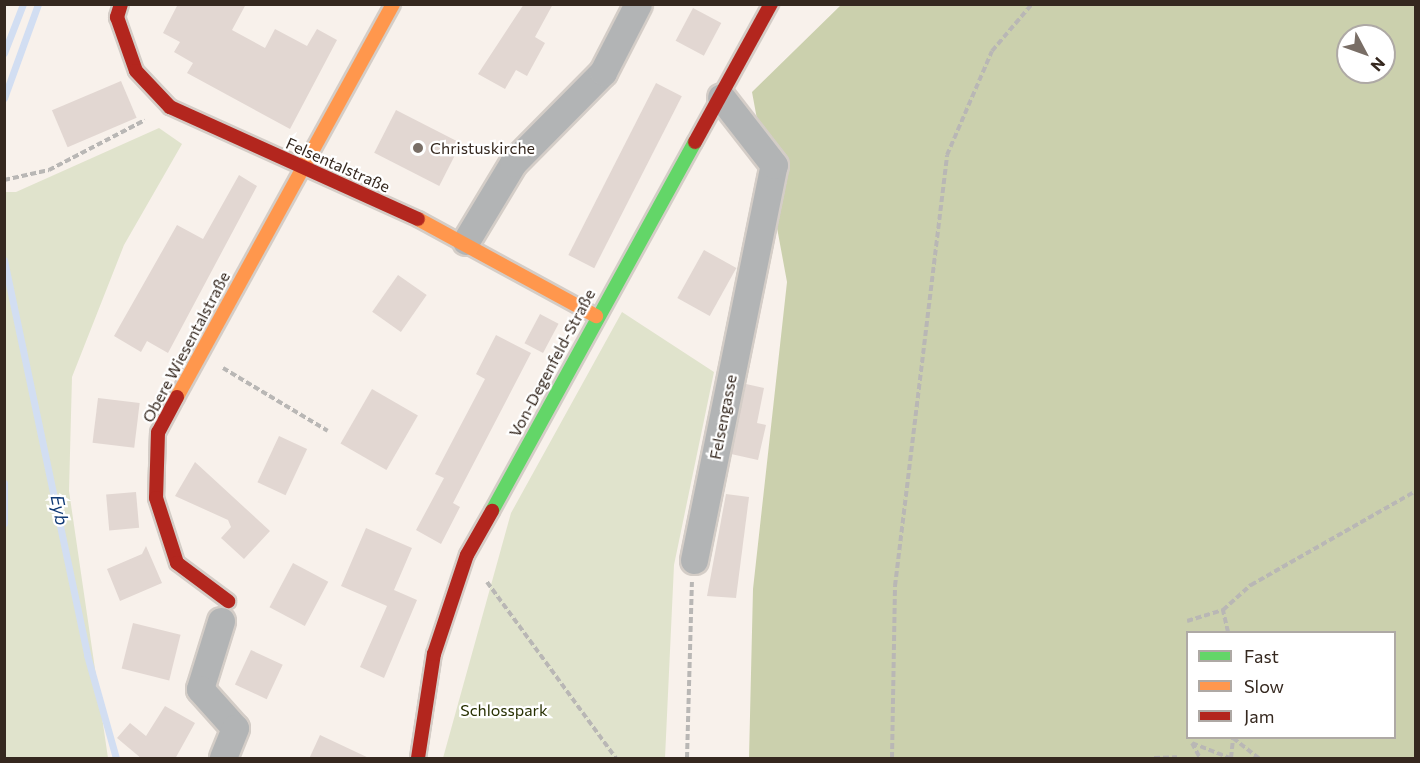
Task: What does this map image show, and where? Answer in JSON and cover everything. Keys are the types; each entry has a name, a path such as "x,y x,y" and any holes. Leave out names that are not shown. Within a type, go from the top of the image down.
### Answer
{"street":[{"name":"Felsentalstraße","path":"121,4 117,17 136,71 170,107 466,241 596,316"},
{"name":"Obere Wiesentalstraße","path":"224,611 177,563 156,498 158,432 300,166 393,4"},
{"path":"466,241 513,163 603,72 638,4"},
{"name":"Von-Degenfeld-Straße","path":"418,759 434,654 467,555 596,316 771,4"},
{"name":"Felsengasse","path":"694,560 774,165 721,96"},
{"path":"223,759 235,728 200,689 224,611"}],"path":[{"path":"892,759 895,586 947,155 992,51 1032,4"},
{"path":"4,180 18,181 170,107"},
{"path":"200,354 328,431"},
{"path":"1187,621 1223,610 1251,585 1416,491"},
{"path":"687,759 694,560"},
{"path":"481,574 616,759"},
{"path":"1223,610 1228,631"},
{"path":"1200,759 1192,743 1230,759 1233,739"},
{"path":"1234,739 1259,759"},
{"path":"1154,759 1178,758"}],"green space":[{"path":"841,5 1415,5 1415,758 749,758 753,589 787,282 752,92"},
{"path":"159,128 182,144 124,245 72,377 69,491 108,758 5,758 5,192 16,192"},
{"name":"Schlosspark","path":"622,312 714,372 674,565 665,758 443,758 511,513"}],"building":[{"path":"178,4 246,4 232,30 265,48 275,29 307,46 317,29 337,40 290,129 187,73 193,63 174,52 180,42 163,33"},
{"path":"524,4 553,4 535,37 545,43 527,76 516,70 505,89 478,74"},
{"path":"693,8 721,23 704,56 676,41"},
{"path":"121,81 137,118 68,147 52,110"},
{"path":"656,83 682,96 594,268 568,255"},
{"name":"Christuskirche","path":"396,110 461,143 439,186 374,153"},
{"path":"239,175 257,186 168,353 147,341 141,352 114,336 177,225 203,239"},
{"path":"704,250 736,268 710,316 677,298"},
{"path":"398,275 427,295 401,332 372,312"},
{"path":"540,314 559,324 543,353 525,343"},
{"path":"496,335 531,353 453,503 460,507 441,544 416,530 444,478 435,474 485,379 476,374"},
{"path":"746,384 764,388 757,423 766,425 758,460 731,454"},
{"path":"372,389 418,416 386,470 340,444"},
{"path":"98,398 140,403 134,448 93,443"},
{"path":"279,436 307,449 286,495 257,482"},
{"path":"195,462 270,531 244,559 221,538 231,527 228,520 175,496"},
{"path":"136,492 139,528 109,530 106,495"},
{"path":"726,494 749,497 736,598 707,596"},
{"path":"366,528 412,548 394,590 417,600 384,678 360,667 387,606 341,586"},
{"path":"146,546 162,583 120,601 107,569 142,554"},
{"path":"293,563 328,582 305,626 270,607"},
{"path":"133,623 181,635 169,680 122,669"},
{"path":"251,650 283,665 267,699 235,684"},
{"path":"165,706 195,723 175,759 142,759 117,738 130,723 146,736"},
{"path":"320,735 371,759 309,759"}],"waterway":[{"path":"4,53 23,4"},
{"name":"Eyb","path":"4,98 38,4"},
{"name":"Eyb","path":"4,260 87,655 116,758"},
{"path":"4,483 4,523"}],"traffic: fast":[{"path":"492,511 695,142"}],"traffic: slow":[{"path":"177,397 393,4"},
{"path":"418,219 596,316"}],"traffic: jam":[{"path":"121,4 117,17 136,71 170,107 418,219"},
{"path":"695,142 771,4"},
{"path":"177,397 158,432 156,498 177,563 228,601"},
{"path":"418,758 434,654 467,555 492,511"}],"place":[{"name":"Christuskirche","path":"418,148"}]}
